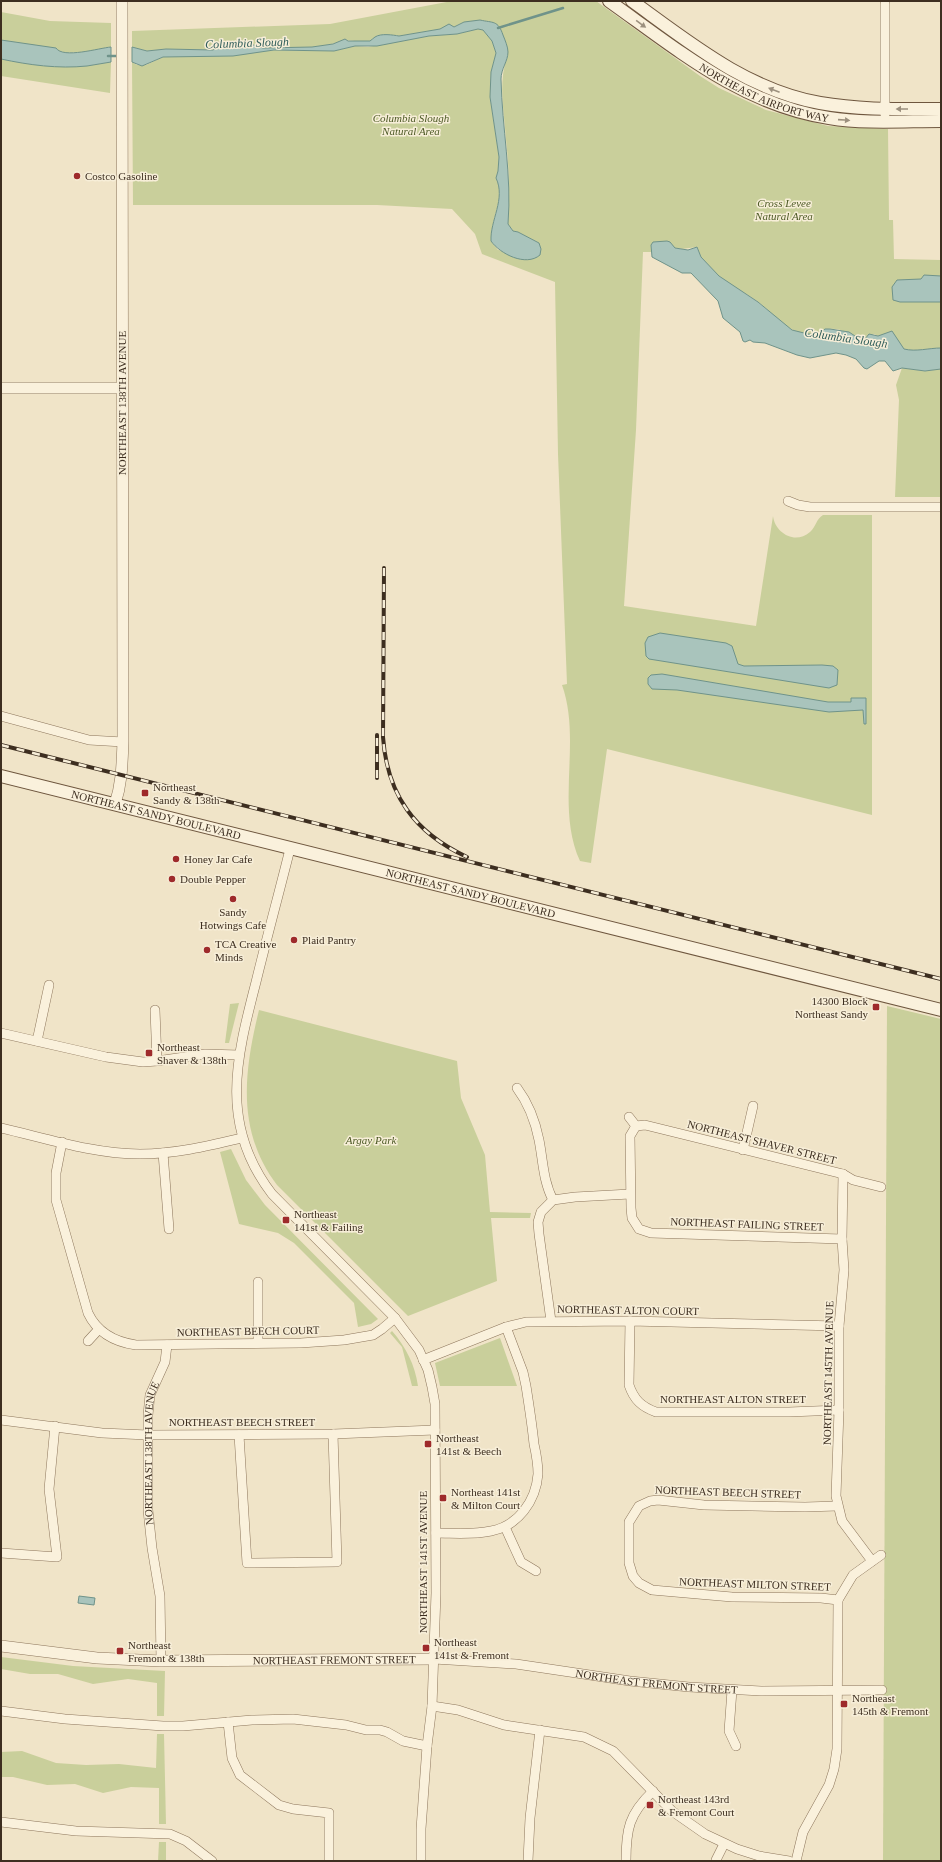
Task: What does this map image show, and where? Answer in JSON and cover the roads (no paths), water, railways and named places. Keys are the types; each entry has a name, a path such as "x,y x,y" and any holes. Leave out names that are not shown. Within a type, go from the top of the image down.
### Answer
{"main road":[{"name":"NORTHEAST AIRPORT WAY","path":"609,1 715,76 749,94 786,109 817,116 847,120 941,121"},
{"name":"NORTHEAST AIRPORT WAY","path":"632,1 725,67 758,84 783,94 818,103 851,107 941,109"},
{"name":"NORTHEAST SANDY BOULEVARD","path":"1,776 941,1010"}],"street":[{"name":"NORTHEAST 138TH AVENUE","path":"115,804 120,789 122,775 122,1"},
{"path":"884,121 885,4"},
{"path":"1,388 122,388"},
{"path":"788,501 798,505 810,507 941,507"},
{"path":"1,716 89,740 122,742"},
{"name":"NORTHEAST 141ST AVENUE","path":"290,849 244,1027 239,1055 236,1096 242,1138 251,1164 272,1194 395,1318 412,1340 428,1370 433,1393 435,1430 436,1533 432,1706 427,1746 421,1829 421,1861"},
{"path":"37,1041 49,985"},
{"path":"155,1010 157,1062"},
{"path":"1,1033 106,1057 143,1062 157,1062 205,1054 239,1055"},
{"path":"516,1088 527,1102 534,1119 543,1168 553,1200"},
{"path":"743,1150 753,1106"},
{"path":"551,1321 538,1222 541,1212 553,1200 575,1197 630,1194 630,1136 636,1126 629,1117"},
{"name":"NORTHEAST SHAVER STREET","path":"636,1126 645,1125 843,1174 853,1180 881,1187"},
{"path":"1,1128 62,1142 115,1152 138,1154 163,1153 206,1147 242,1138"},
{"path":"62,1142 56,1173 56,1200 88,1313 92,1323 99,1329 88,1341"},
{"path":"163,1153 169,1229"},
{"name":"NORTHEAST 145TH AVENUE","path":"843,1174 842,1239 844,1270 839,1326 837,1506 845,1525 872,1561"},
{"name":"NORTHEAST FAILING STREET","path":"630,1194 632,1218 635,1224 643,1232 842,1239"},
{"path":"258,1282 258,1343"},
{"name":"NORTHEAST BEECH COURT","path":"99,1329 109,1336 126,1344 167,1345 322,1342 362,1337 382,1329 395,1318"},
{"name":"NORTHEAST ALTON COURT","path":"423,1360 506,1327 526,1322 630,1321 839,1326"},
{"name":"NORTHEAST ALTON STREET","path":"630,1321 629,1385 635,1405 656,1412 839,1410"},
{"path":"436,1533 474,1533 492,1531 505,1527 517,1519 526,1508 534,1493 538,1474 524,1372 506,1327"},
{"name":"NORTHEAST 138TH AVENUE","path":"160,1661 160,1596 149,1528 148,1435 150,1395 165,1362 167,1345"},
{"name":"NORTHEAST BEECH STREET","path":"1,1420 102,1433 148,1435 333,1434 435,1430"},
{"path":"1,1553 57,1557 49,1489 51,1454 55,1426"},
{"path":"240,1435 247,1563 337,1562 333,1434"},
{"name":"NORTHEAST BEECH STREET","path":"629,1547 629,1527 632,1517 639,1506 650,1501 658,1500 704,1506 805,1508 837,1506"},
{"path":"505,1527 521,1562 536,1571"},
{"name":"NORTHEAST MILTON STREET","path":"629,1547 629,1563 633,1576 644,1587 652,1590 726,1597 821,1598 838,1600"},
{"path":"796,1861 803,1832 829,1785 834,1769 837,1750 838,1600 853,1575 882,1555"},
{"name":"NORTHEAST FREMONT STREET","path":"1,1646 97,1658 160,1661 434,1659 516,1664 645,1683 732,1690 882,1690"},
{"path":"732,1690 729,1731 736,1746"},
{"path":"432,1706 458,1710 504,1725 584,1737 605,1746 621,1757 672,1811 690,1825 724,1844 759,1856 789,1861"},
{"path":"1,1711 65,1719 124,1724 183,1726 293,1719 346,1725 387,1732 403,1741 427,1746"},
{"path":"228,1722 232,1758 240,1774 279,1805 293,1809 329,1813 329,1861"},
{"path":"528,1861 530,1818 540,1730"},
{"path":"626,1861 628,1826 640,1803 652,1791"},
{"path":"1,1822 76,1831 170,1834 186,1841 212,1861"},
{"path":"716,1860 724,1844"}],"water":[{"path":"480,20 497,24 508,48 508,55 501,79 509,188 508,224 513,231 539,243 541,249 540,255 528,260 507,254 495,246 491,241 491,233 499,202 499,186 496,178 499,157 490,97 491,72 496,53 492,41 483,30 478,29 457,34 429,36 377,46 355,46 334,51 274,50 233,56 163,57 142,66 132,62 132,47 147,51 166,49 213,50 219,46 239,47 254,45 263,48 312,47 333,44 345,39 348,41 370,41 380,35 399,36 440,29 449,24 454,27 464,22"},
{"path":"1,40 56,48 66,53 111,47 111,62 87,66 65,67 33,65 1,59"},
{"path":"653,242 670,242 675,248 688,250 697,247 701,257 719,276 758,302 792,330 808,334 819,334 825,329 830,329 849,332 861,340 865,339 869,334 878,336 892,331 904,349 918,350 941,348 941,369 925,371 902,368 893,371 885,361 879,361 867,369 864,368 856,359 846,355 836,353 810,358 797,355 765,343 753,342 750,340 745,342 743,341 740,332 723,318 718,301 691,273 682,273 652,257 651,245"},
{"path":"924,275 941,276 941,302 900,302 893,300 892,287 897,280 921,279"},
{"path":"660,633 726,643 732,646 738,664 744,666 833,666 838,670 837,685 829,688 649,659 646,656 645,643 648,637"},
{"path":"662,674 828,702 851,702 851,698 866,698 866,724 864,724 863,710 829,712 677,690 652,689 648,684 648,678 651,675"},
{"path":"79,1596 95,1598 94,1605 78,1603"}],"waterway":[{"name":"Columbia Slough","path":"498,28 563,8"},
{"name":"Columbia Slough","path":"108,56 119,56"}],"railway":[{"path":"384,568 383,737 390,777 407,810 419,824 432,836 467,857"},
{"path":"377,735 377,778"},
{"path":"1,745 941,979"}],"place":[{"name":"Costco Gasoline","path":"77,176"},
{"name":"Northeast Sandy & 138th","path":"145,793"},
{"name":"Honey Jar Cafe","path":"176,859"},
{"name":"Double Pepper","path":"172,879"},
{"name":"Sandy Hotwings Cafe","path":"233,899"},
{"name":"Plaid Pantry","path":"294,940"},
{"name":"TCA Creative Minds","path":"207,950"},
{"name":"14300 Block Northeast Sandy","path":"876,1007"},
{"name":"Northeast Shaver & 138th","path":"149,1053"},
{"name":"Northeast 141st & Failing","path":"286,1220"},
{"name":"Northeast 141st & Beech","path":"428,1444"},
{"name":"Northeast 141st & Milton Court","path":"443,1498"},
{"name":"Northeast 141st & Fremont","path":"426,1648"},
{"name":"Northeast Fremont & 138th","path":"120,1651"},
{"name":"Northeast 145th & Fremont","path":"844,1704"},
{"name":"Northeast 143rd & Fremont Court","path":"650,1805"}],"park label":[{"name":"Columbia Slough Natural Area","path":"411,124"},
{"name":"Cross Levee Natural Area","path":"784,209"},
{"name":"Argay Park","path":"371,1140"}]}
